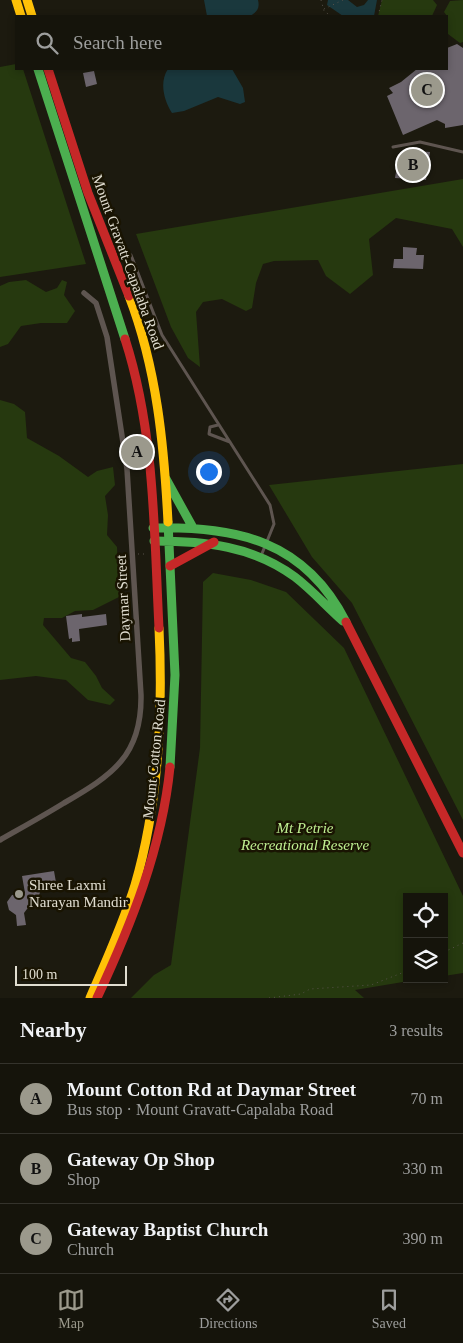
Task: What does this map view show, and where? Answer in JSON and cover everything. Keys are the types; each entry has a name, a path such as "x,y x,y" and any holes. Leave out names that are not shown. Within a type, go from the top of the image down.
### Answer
{"main road":[{"path":"16,0 21,15"},
{"path":"26,0 32,15"},
{"name":"Mount Gravatt-Capalaba Road","path":"38,70 137,385 148,443 154,541"},
{"name":"Mount Gravatt-Capalaba Road","path":"48,70 94,209 144,341 158,406 166,478 169,540"},
{"path":"166,478 192,526"},
{"path":"153,528 192,526 233,531 267,543 293,559 316,578 336,602 463,853"},
{"name":"Mount Cotton Road","path":"97,998 121,949 141,898 156,849 167,791 175,693 169,540"},
{"path":"154,541 214,542 240,548 261,556 296,578 345,622"},
{"name":"Mount Cotton Road","path":"90,998 117,936 134,884 145,839 156,775 161,685 154,541"},
{"path":"170,566 214,542"}],"street":[{"name":"Daymar Street","path":"0,840 102,782 124,759 133,744 141,708 127,469 108,345 96,303 84,293"}],"lane":[{"path":"393,147 420,142 463,152"},
{"name":"Mount Gravatt-Capalaba Road","path":"131,255 162,335 272,509 274,521 261,556"},
{"path":"218,425 210,427 209,434 230,442"}],"path":[{"path":"321,0 324,9 330,15"},
{"path":"324,9 343,0"},
{"path":"378,15 382,0"},
{"path":"133,554 148,554"},
{"path":"448,950 463,943"},
{"path":"268,998 301,994 310,989 371,985 403,973"}],"green space":[{"path":"382,0 433,0 437,5 432,15 378,15"},
{"path":"463,0 463,42 460,43 448,34 448,15 444,12 450,1"},
{"path":"15,64 15,70 23,70 86,264 0,277 0,67"},
{"path":"463,179 463,247 452,229 396,218 369,239 373,275 350,294 326,276 318,260 274,261 263,264 256,283 252,308 246,311 222,299 203,302 196,312 200,367 188,358 171,327 136,234"},
{"path":"26,280 46,292 57,288 62,280 67,282 64,295 75,311 67,323 41,323 21,326 8,344 0,347 0,286 9,282"},
{"path":"0,400 14,404 25,412 27,438 59,456 88,477 97,471 113,467 115,485 105,496 108,515 107,535 117,547 119,597 93,610 75,611 62,618 44,618 43,625 71,658 85,662 96,676 102,688 115,700 110,705 88,700 66,680 36,676 0,680"},
{"path":"463,464 463,820 352,603 312,557 269,485"},
{"name":"Mt Petrie Recreational Reserve","path":"213,573 251,580 286,592 344,648 463,896 463,973 448,975 448,893 403,893 403,982 355,990 364,998 131,998 154,975 171,965 200,748 203,582"}],"water":[{"path":"204,0 258,0 258,8 251,15 207,15"},
{"path":"328,0 348,0 357,7 364,5 368,0 377,0 374,15 342,15 327,5"},
{"path":"167,70 233,70 243,88 245,102 240,104 218,97 184,111 172,113 164,91 165,74"}],"building":[{"path":"457,44 463,48 463,125 445,128 445,124 437,120 403,135 387,96 393,93 389,88 401,82 416,70 448,70 448,48"},
{"path":"94,71 97,84 86,87 83,73"},
{"path":"404,150 430,152 426,180 395,178 398,160 402,160"},
{"path":"403,247 417,248 416,255 424,255 423,269 393,268 394,259 403,259"},
{"path":"82,614 82,617 106,614 107,625 79,629 80,641 72,642 72,638 69,639 66,616"},
{"name":"Shree Laxmi Narayan Mandir","path":"54,871 57,888 40,892 36,908 27,909 24,913 26,925 17,926 16,915 9,910 7,902 12,895 25,893 22,876"}],"traffic: fast":[{"path":"38,70 125,339"},
{"path":"166,479 192,526"},
{"path":"168,522 175,675 170,767"},
{"path":"153,528 213,530 266,544 289,556 310,573 329,595 346,622"},
{"path":"154,541 210,544 228,547 262,558 295,577 343,621"}],"traffic: slow":[{"path":"16,0 21,15"},
{"path":"27,0 32,15"},
{"path":"129,296 139,324 153,379 164,464 168,522"},
{"path":"90,998 130,900 143,854 149,822 158,758 159,628"}],"traffic: jam":[{"path":"48,70 88,193 129,296"},
{"path":"125,339 135,374 148,446 154,518 159,628"},
{"path":"170,566 214,542"},
{"path":"346,622 463,853"},
{"path":"97,998 122,942 143,886 160,827 170,767"}],"place":[{"name":"Gateway Baptist Church","path":"427,90"},
{"name":"Gateway Op Shop","path":"413,165"},
{"name":"Mount Cotton Rd at Daymar Street","path":"137,452"},
{"name":"Shree Laxmi Narayan Mandir","path":"19,894"}]}
